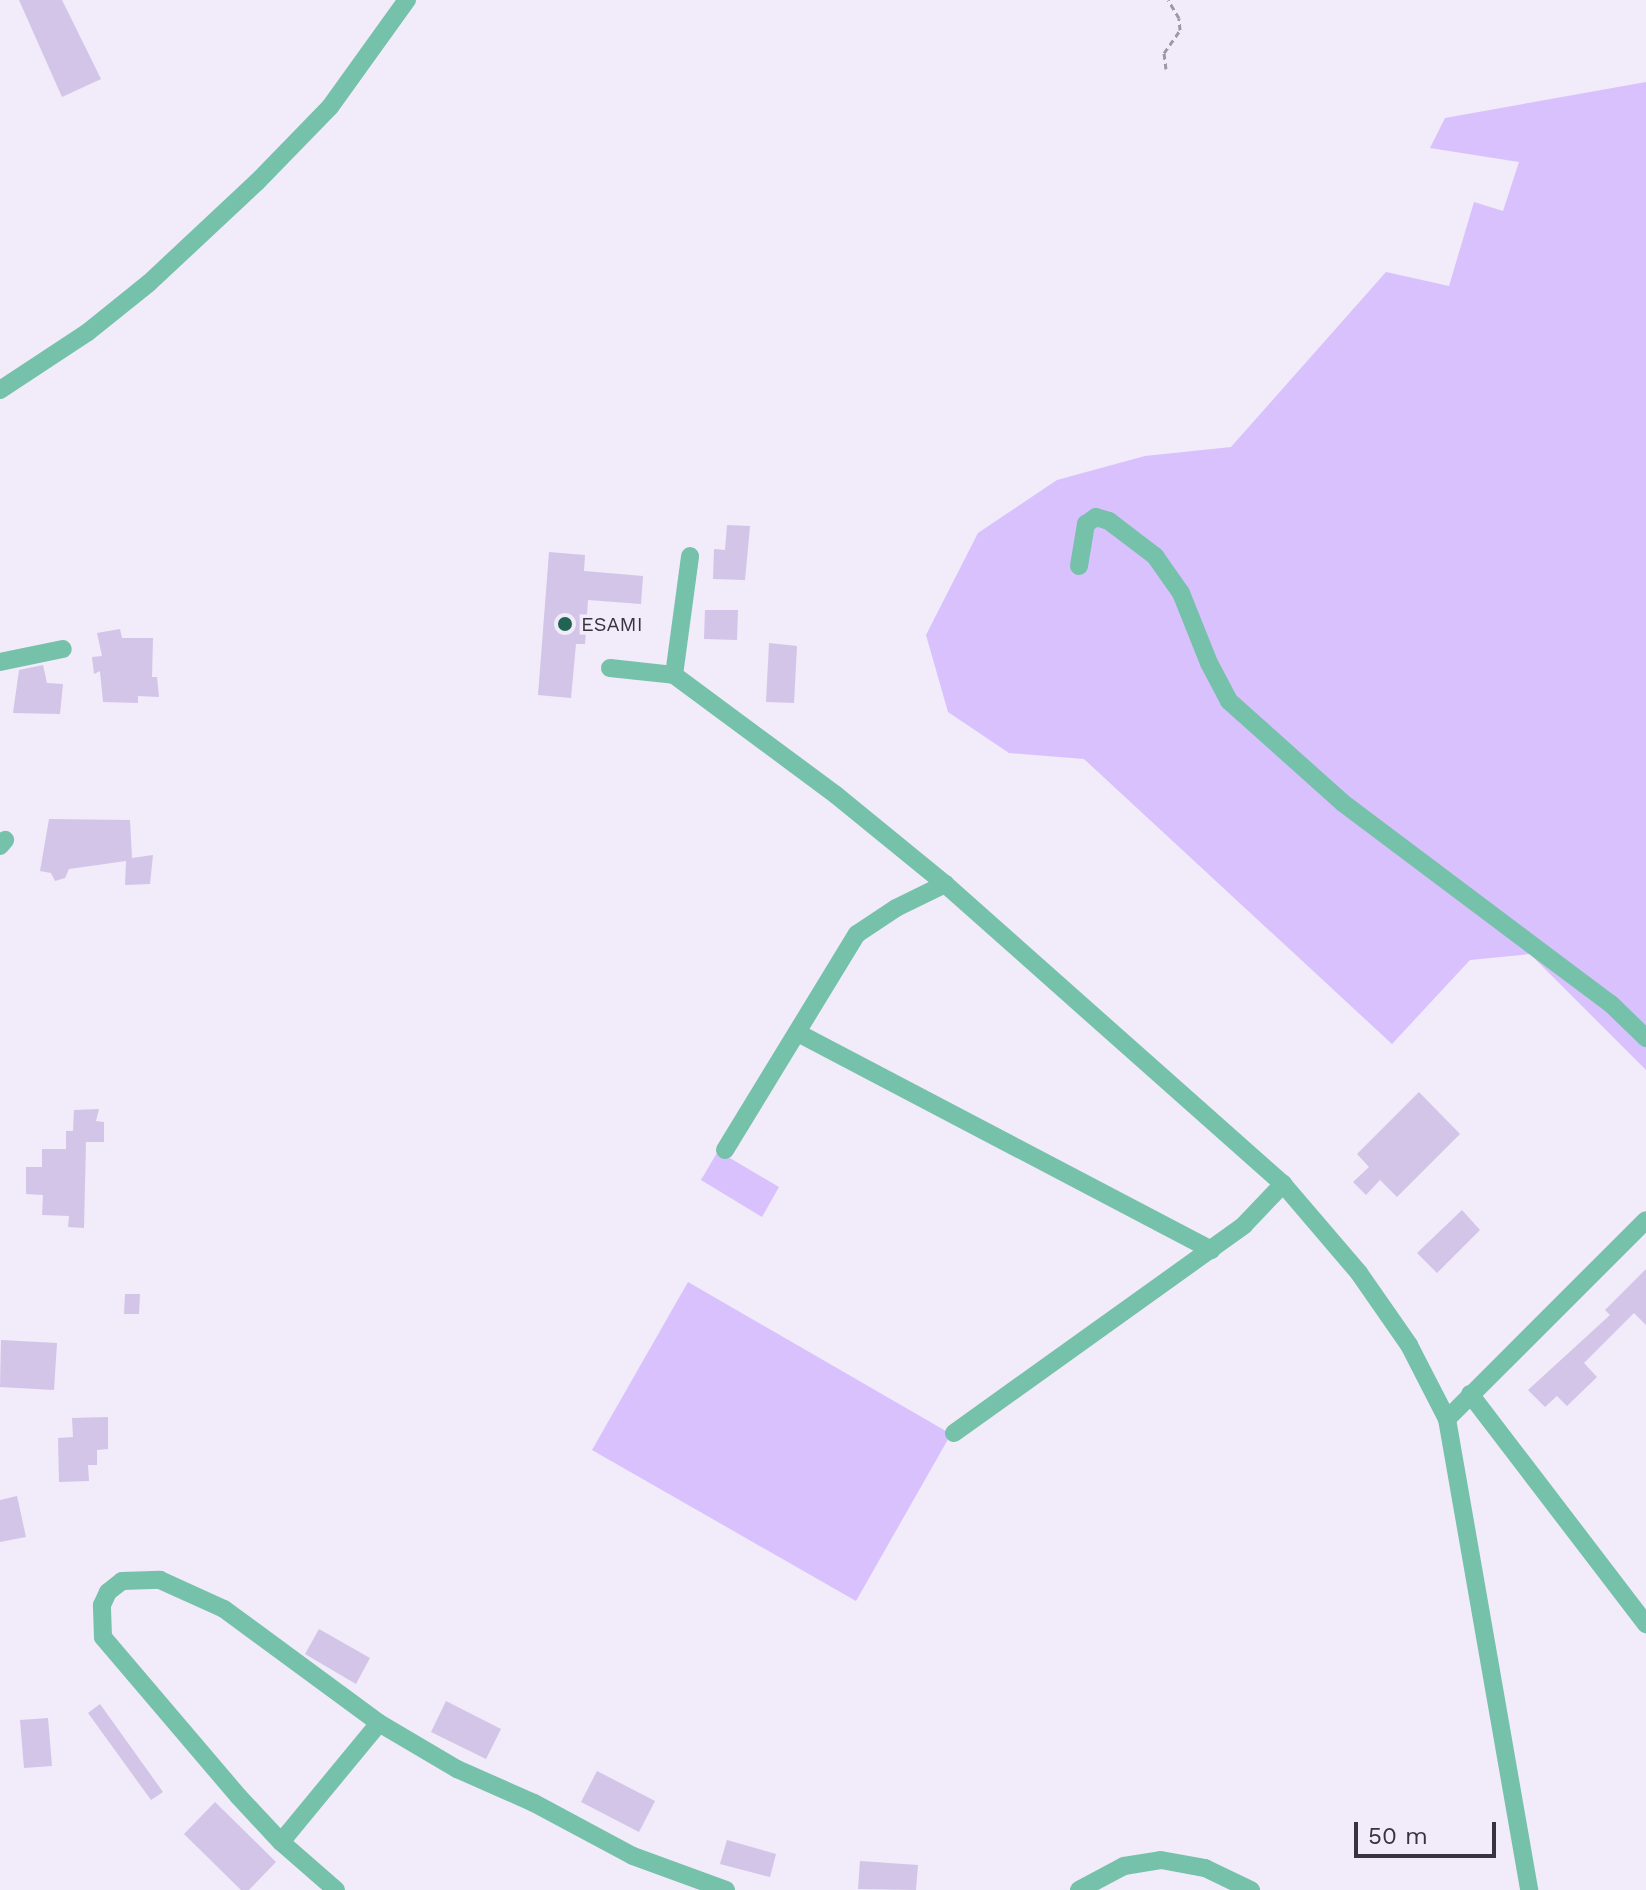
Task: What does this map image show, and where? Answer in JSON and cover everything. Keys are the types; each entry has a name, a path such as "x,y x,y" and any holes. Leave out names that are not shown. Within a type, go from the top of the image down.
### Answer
{"street":[{"path":"0,390 88,332 149,283 257,182 330,107 407,0"},
{"path":"1079,566 1086,524 1096,517 1109,521 1155,556 1181,593 1209,663 1229,701 1343,803 1611,1004 1646,1038"},
{"path":"674,675 690,556"},
{"path":"0,662 63,649"},
{"path":"610,668 674,675 836,795 945,884 1283,1184 1368,1285 1409,1345 1447,1419 1529,1890"},
{"path":"725,1150 857,934 896,908 945,884"},
{"path":"798,1033 1211,1250"},
{"path":"954,1433 1211,1250 1244,1225 1283,1184"},
{"path":"1447,1419 1646,1220"},
{"path":"1470,1394 1646,1624"},
{"path":"336,1890 281,1842 156,1703 103,1637 102,1605 108,1592 122,1581 160,1580 224,1609 379,1723 457,1769 534,1803 633,1856 726,1890"},
{"path":"281,1842 379,1723"},
{"path":"1086,1889 1124,1866 1161,1860 1205,1868 1251,1890"}],"path":[{"path":"1166,69 1164,53 1180,30 1179,18 1168,0"}],"shaded area":[{"path":"1646,82 1646,1070 1530,954 1470,960 1392,1044 1084,759 1009,753 948,712 926,635 978,533 1057,480 1145,456 1231,447 1386,272 1449,286 1474,202 1503,211 1519,162 1430,148 1445,118"},
{"path":"718,1151 779,1187 762,1217 701,1180"},
{"path":"688,1282 951,1434 856,1601 592,1450"}],"building":[{"path":"19,0 62,0 101,79 62,97"},
{"path":"727,525 750,526 745,580 713,579 714,549 725,550"},
{"name":"ESAMI","path":"549,552 585,555 584,571 643,576 641,604 588,600 585,644 576,644 571,698 538,695"},
{"path":"705,610 738,610 737,640 704,639"},
{"path":"120,629 122,638 153,638 152,677 157,677 159,697 138,696 138,703 103,702 100,671 94,674 92,657 102,656 97,633"},
{"path":"769,643 797,646 794,703 766,702"},
{"path":"43,665 47,683 63,684 60,714 13,713 19,670"},
{"path":"49,819 130,820 132,858 153,855 150,884 125,885 126,861 69,869 65,878 55,881 51,873 40,871"},
{"path":"1419,1092 1460,1134 1397,1197 1380,1180 1366,1195 1353,1182 1369,1167 1357,1154"},
{"path":"99,1109 96,1121 104,1122 104,1142 86,1142 84,1228 68,1227 69,1216 42,1215 43,1195 26,1194 26,1167 42,1167 42,1149 66,1149 66,1131 73,1131 74,1110"},
{"path":"1462,1210 1480,1230 1437,1273 1417,1253"},
{"path":"1646,1269 1646,1325 1634,1313 1584,1363 1597,1377 1567,1406 1557,1396 1545,1407 1528,1390 1610,1315 1605,1310"},
{"path":"125,1294 140,1294 139,1314 124,1314"},
{"path":"1,1340 57,1343 54,1390 0,1387"},
{"path":"108,1417 108,1449 97,1450 97,1465 88,1465 89,1481 59,1482 58,1438 73,1437 72,1418"},
{"path":"17,1496 26,1537 0,1542 0,1500"},
{"path":"319,1629 370,1658 356,1684 305,1654"},
{"path":"446,1701 501,1729 486,1759 431,1732"},
{"path":"100,1704 163,1792 151,1800 88,1713"},
{"path":"48,1718 52,1766 24,1768 20,1720"},
{"path":"597,1771 655,1801 639,1832 581,1802"},
{"path":"215,1802 276,1862 249,1890 241,1890 184,1834"},
{"path":"727,1840 776,1854 770,1877 720,1864"},
{"path":"860,1861 918,1865 916,1890 858,1889"}],"place":[{"name":"ESAMI","path":"565,624"}]}
